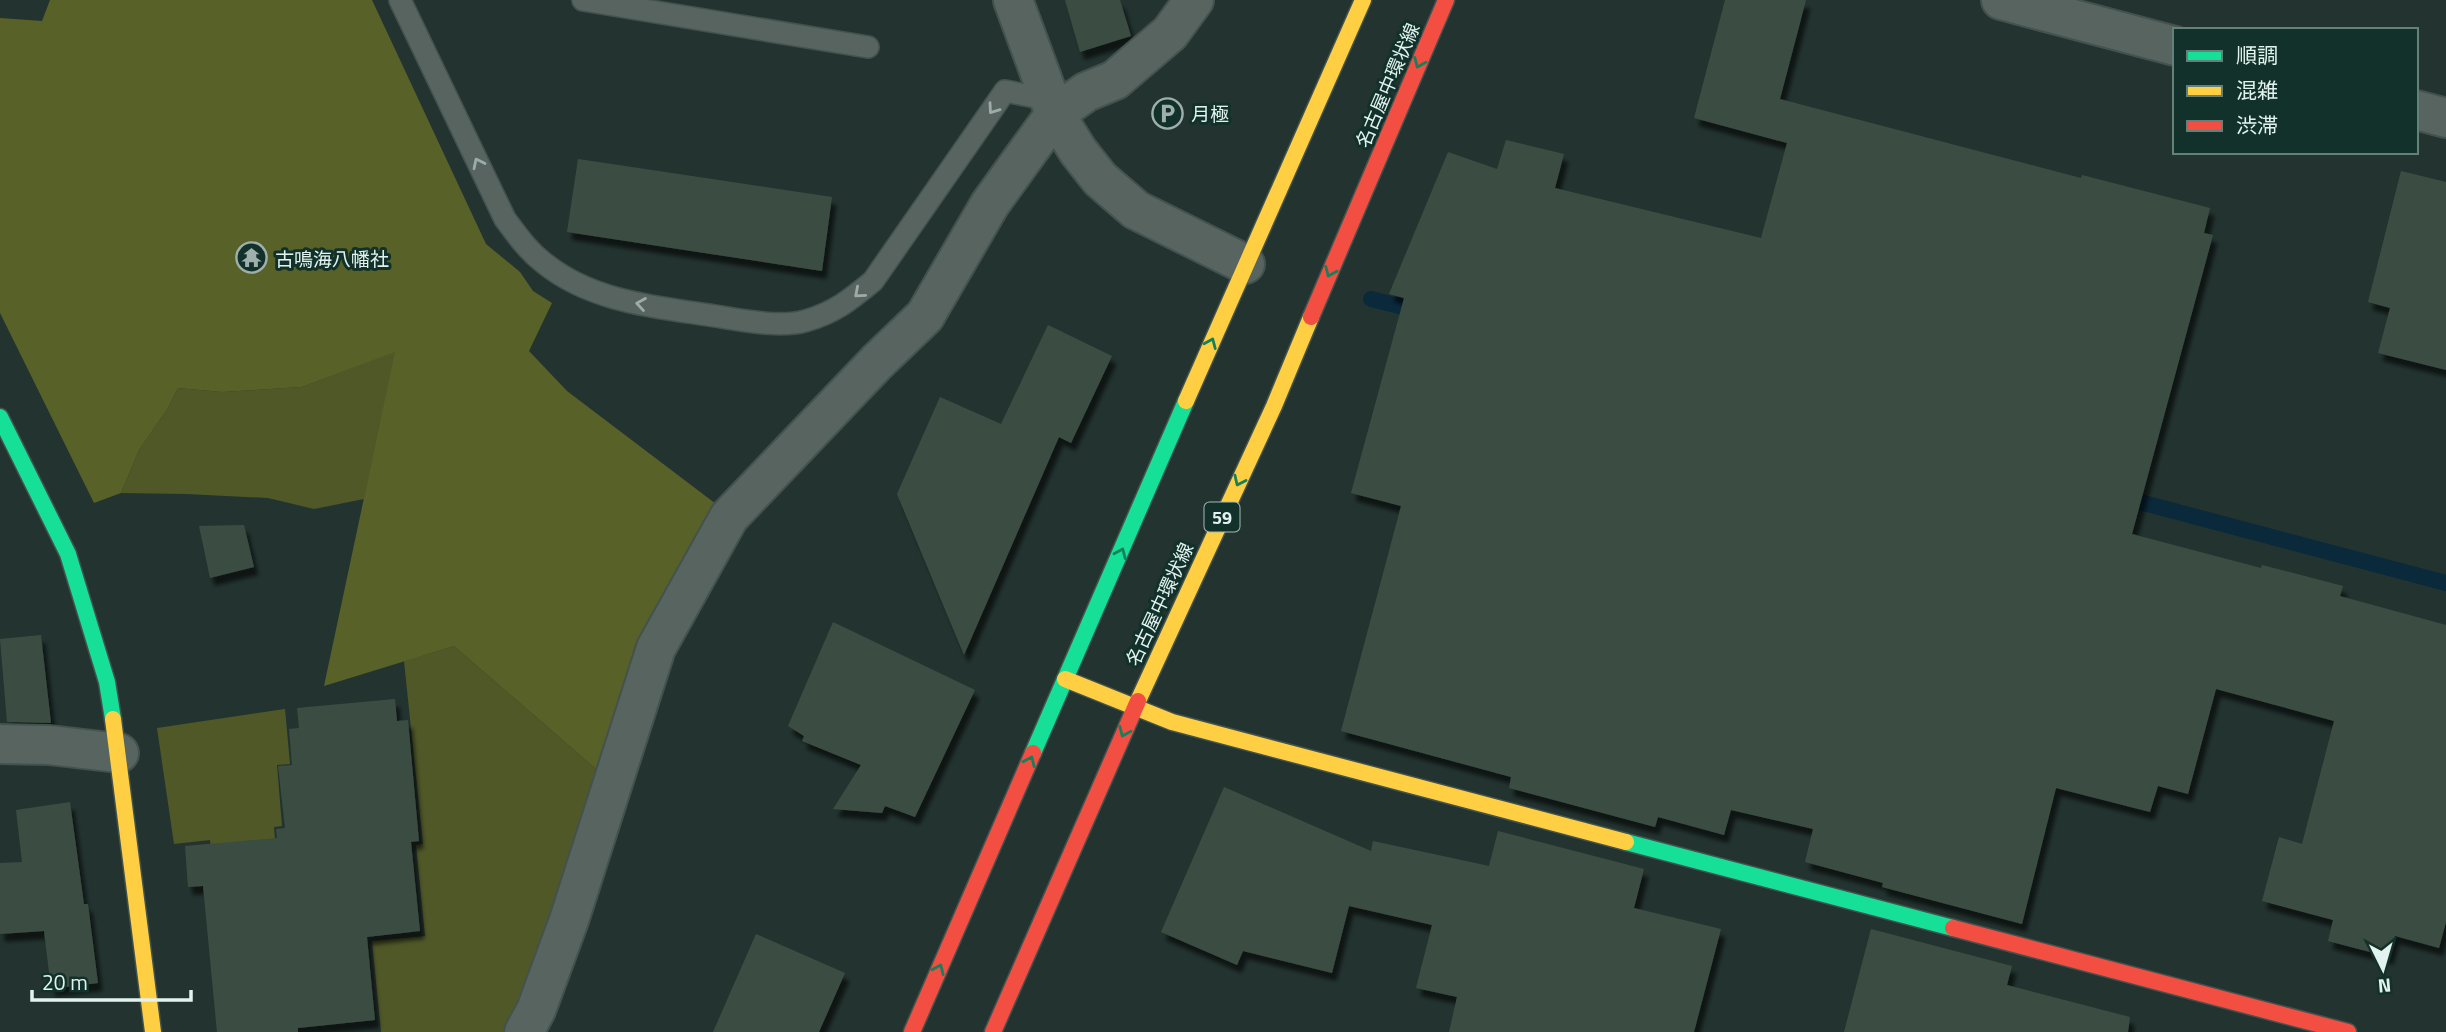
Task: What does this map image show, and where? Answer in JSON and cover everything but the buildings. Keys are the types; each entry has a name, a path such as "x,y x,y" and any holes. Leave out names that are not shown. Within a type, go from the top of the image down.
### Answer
{"main road":[{"path":"912,1032 1245,264 1363,0"},
{"name":"名古屋中環状線","path":"993,1032 1135,708 1274,406 1446,0"},
{"path":"0,417 68,554 107,682 153,1032"},
{"path":"1065,679 1172,722 2348,1032"}],"street":[{"path":"1013,0 1053,107 1078,151 1100,179 1136,210 1245,264"},
{"path":"524,1032 536,1010 569,920 656,648 729,517 877,362 925,316 990,204 1053,107 1115,80 1170,33 1194,0"},
{"path":"2001,0 2173,45"},
{"path":"2418,111 2446,118"},
{"path":"0,744 49,745 118,753"}],"lane":[{"path":"400,0 505,219 522,242 544,264 581,285 626,302 755,323 803,322 845,305 873,281 1005,92 1053,107"},
{"path":"583,0 868,47"}],"green space":[{"name":"古鳴海八幡社","path":"50,0 372,0 486,244 520,272 533,291 552,303 529,351 567,391 720,507 603,775 454,646 324,686 395,352 302,387 222,392 178,388 168,408 139,450 121,493 94,503 0,313 0,18 42,21"},
{"path":"396,351 364,499 314,509 268,498 121,493 139,450 168,408 178,388 222,392 302,387"},
{"path":"454,646 603,775 513,1032 381,1032 372,941 425,936 416,845 423,844 404,661"},
{"path":"285,709 290,764 277,765 282,826 274,827 282,921 215,892 210,840 174,844 157,728"}],"waterway":[{"path":"1371,299 1423,312"},
{"path":"2121,497 2446,583"}],"traffic: fast":[{"path":"1033,753 1186,401"},
{"path":"0,417 68,554 107,682 113,719"},
{"path":"1626,842 1953,928"}],"traffic: slow":[{"path":"1186,401 1363,0"},
{"path":"1138,701 1274,406 1311,317"},
{"path":"1065,679 1172,722 1626,842"},
{"path":"113,719 153,1032"}],"traffic: jam":[{"path":"1311,317 1446,0"},
{"path":"993,1032 1138,701"},
{"path":"912,1032 1033,753"},
{"path":"1953,928 2348,1032"}],"place":[{"name":"月極","path":"1168,113"},
{"name":"古鳴海八幡社","path":"252,258"}]}
